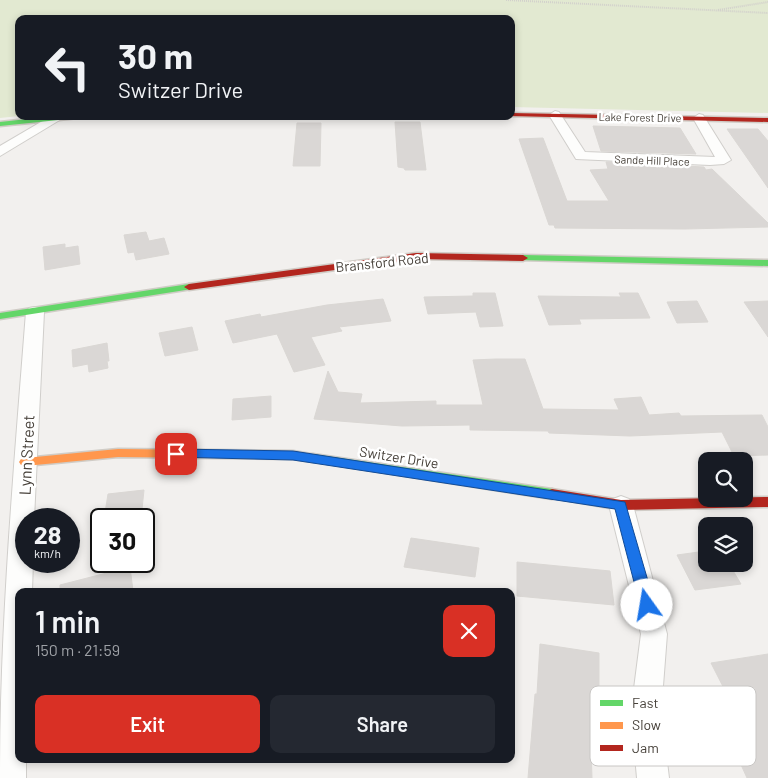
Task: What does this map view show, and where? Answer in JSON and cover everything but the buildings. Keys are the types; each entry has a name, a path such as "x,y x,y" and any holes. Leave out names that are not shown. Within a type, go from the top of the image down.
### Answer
{"street":[{"name":"Lake Forest Drive","path":"515,115 768,120"},
{"name":"Sande Hill Place","path":"555,115 581,156 690,161 724,160 699,118"},
{"path":"0,124 38,120"},
{"path":"0,152 54,120"},
{"name":"Bransford Road","path":"0,316 261,276 416,256 768,263"},
{"name":"Lynn Street","path":"10,778 8,656 35,312"},
{"name":"Switzer Drive","path":"24,462 118,453 293,455 621,505 768,502"},
{"path":"621,505 654,634 649,686"}],"path":[{"path":"506,0 768,13"},
{"path":"710,11 768,2"}],"green space":[{"path":"0,0 768,0 768,113 515,107 515,15 15,15 15,116 0,118"}],"traffic: fast":[{"path":"0,124 39,120"},
{"path":"523,258 768,263"},
{"path":"0,316 189,287"},
{"path":"313,458 552,494"}],"traffic: slow":[{"path":"25,462 118,453 293,455 313,458"}],"traffic: jam":[{"path":"515,115 768,120"},
{"path":"189,287 416,256 523,258"},
{"path":"552,494 621,505 768,502"}],"route":[{"path":"176,454 293,455 621,505 647,605"}]}
